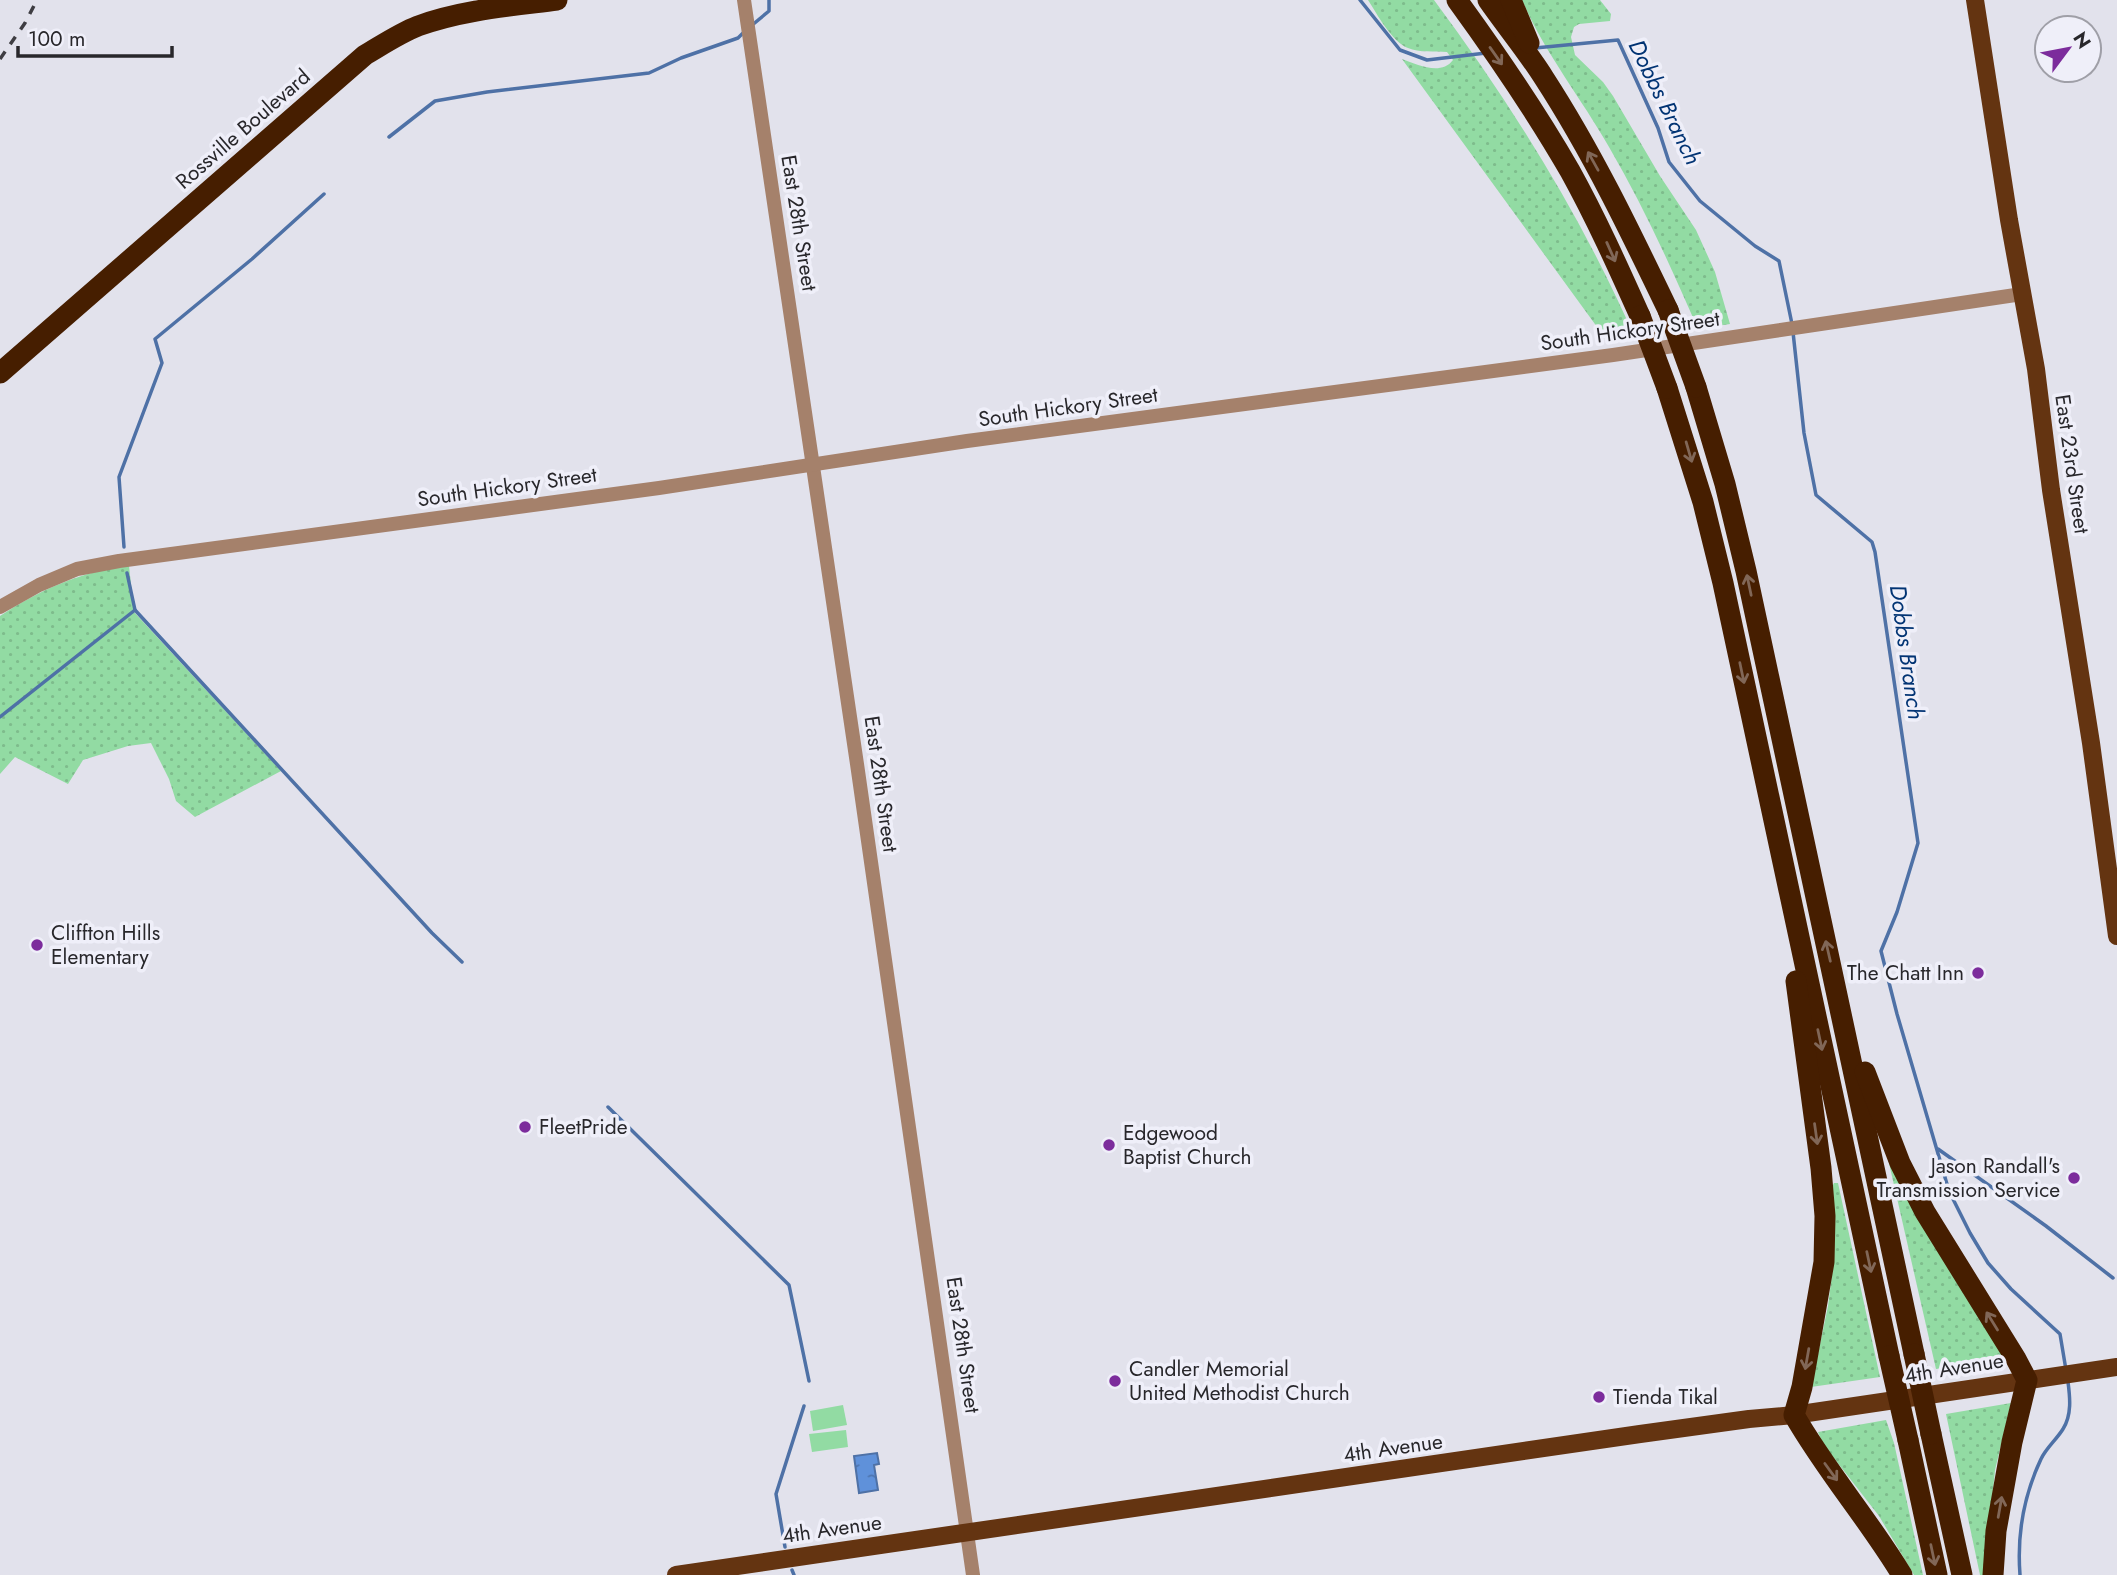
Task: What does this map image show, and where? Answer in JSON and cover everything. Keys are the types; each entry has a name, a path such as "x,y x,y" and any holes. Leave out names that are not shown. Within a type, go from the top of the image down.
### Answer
{"highway":[{"name":"Rossville Boulevard","path":"0,373 365,55 415,27 442,18 557,0"},
{"path":"1488,0 1544,78 1596,166 1668,310 1696,387 1725,484 1745,571 1962,1575"},
{"path":"1511,0 1544,78"},
{"path":"1458,4 1524,97 1569,170 1604,235 1640,316 1685,439 1716,556 1937,1575"},
{"path":"1789,895 1797,998 1821,1168 1825,1216 1824,1262 1802,1387 1794,1415 1810,1442 1884,1544 1902,1575"},
{"path":"1841,1010 1900,1163 1925,1212 2016,1359 2026,1380 1996,1531 1993,1575"}],"main road":[{"name":"East 23rd Street","path":"1975,0 2007,208 2036,369 2051,490 2091,743 2117,936"},
{"name":"4th Avenue","path":"676,1575 2117,1367"}],"street":[{"name":"East 28th Street","path":"744,0 973,1575"},
{"name":"South Hickory Street","path":"0,607 39,585 77,569 119,561 1599,357 2022,294"}],"green space":[{"path":"1368,0 1434,0 1491,80 1544,163 1592,249 1635,338 1608,342 1402,59 1436,68 1448,65 1453,60 1447,52 1417,51 1402,45 1385,27"},
{"path":"1522,0 1600,0 1611,14 1610,21 1579,24 1574,27 1571,37 1575,55 1603,82 1613,96 1660,176 1696,230 1715,272 1730,324 1698,329 1633,191 1541,38"},
{"path":"129,566 134,612 281,771 195,817 176,801 169,779 151,743 128,746 83,760 68,784 15,757 0,774 0,616 61,583 94,572"},
{"path":"1886,1150 2006,1360 1936,1369"},
{"path":"1834,1183 1838,1183 1880,1377 1811,1387 1828,1306 1834,1259"},
{"path":"2011,1403 1995,1470 1988,1575 1980,1575 1946,1414"},
{"path":"843,1405 847,1425 813,1431 810,1411"},
{"path":"1886,1420 1894,1443 1923,1575 1914,1575 1879,1516 1823,1444 1818,1432"},
{"path":"846,1430 848,1447 812,1452 809,1434"}],"water":[{"path":"877,1453 879,1464 874,1465 878,1490 859,1493 854,1456"}],"waterway":[{"path":"751,26 769,11 769,0"},
{"name":"Dobbs Branch","path":"1360,0 1400,50 1427,60 1486,53"},
{"path":"389,137 435,101 487,92 649,73 681,58 738,38 745,31"},
{"name":"Dobbs Branch","path":"1535,48 1618,40 1658,128 1669,162 1700,201 1755,246 1779,261 1792,324"},
{"path":"124,547 119,477 162,363 155,339 252,259 324,194"},
{"name":"Dobbs Branch","path":"1793,332 1804,433 1816,495 1872,542 1875,552 1918,843 1897,912 1881,951 1897,1014 1949,1191 1988,1263 2011,1289 2060,1334 2066,1370"},
{"path":"127,573 135,610 432,933 462,962"},
{"path":"0,717 135,610"},
{"path":"608,1107 789,1285 809,1381"},
{"path":"1938,1149 2046,1226 2113,1278"},
{"name":"Dobbs Branch","path":"2020,1575 2021,1531 2026,1501 2041,1459 2066,1424 2070,1406 2068,1382"},
{"path":"785,1547 776,1494 804,1406"},
{"path":"792,1570 794,1575"}],"railway":[{"path":"0,59 37,0"}],"place":[{"name":"Cliffton Hills Elementary","path":"37,945"},
{"name":"The Chatt Inn","path":"1978,973"},
{"name":"FleetPride","path":"525,1127"},
{"name":"Edgewood Baptist Church","path":"1109,1145"},
{"name":"Jason Randall's Transmission Service","path":"2074,1178"},
{"name":"Candler Memorial United Methodist Church","path":"1115,1381"},
{"name":"Tienda Tikal","path":"1599,1397"}]}
